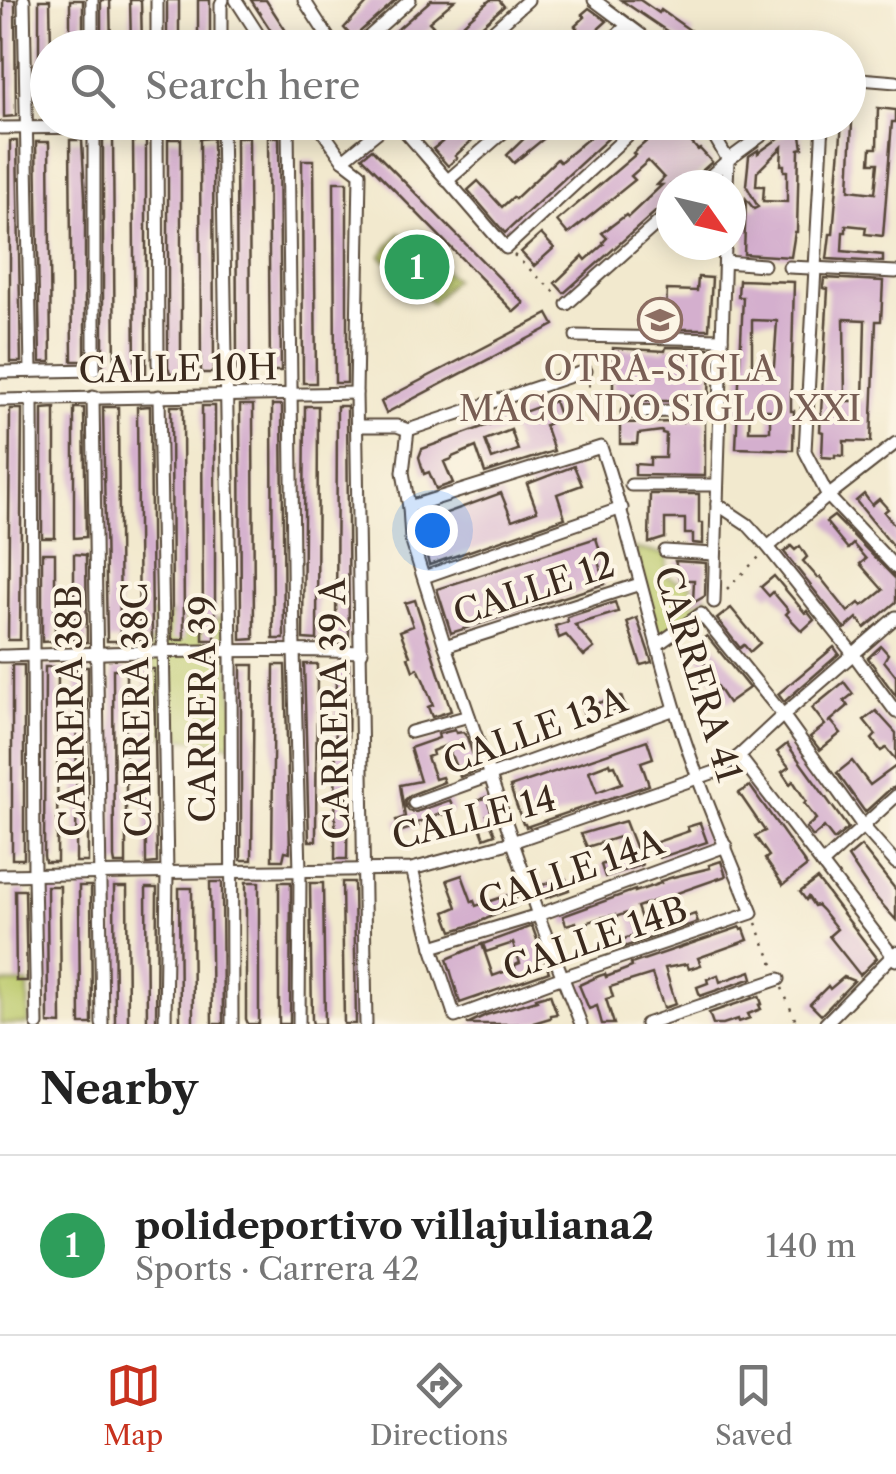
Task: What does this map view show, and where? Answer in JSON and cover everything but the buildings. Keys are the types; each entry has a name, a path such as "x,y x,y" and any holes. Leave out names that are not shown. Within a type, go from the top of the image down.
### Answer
{"street":[{"path":"24,0 32,371"},
{"path":"92,0 92,30"},
{"path":"157,0 157,30"},
{"path":"236,0 255,30"},
{"path":"304,0 323,30"},
{"path":"376,30 410,0"},
{"path":"494,30 528,0"},
{"path":"594,0 634,30"},
{"path":"222,2 222,30"},
{"path":"622,30 628,25"},
{"path":"866,80 896,82"},
{"path":"0,128 30,128"},
{"path":"0,372 94,370 94,140"},
{"path":"158,140 158,364"},
{"name":"CARRERA 39","path":"222,140 231,651 232,1024"},
{"path":"288,140 299,1024"},
{"path":"329,140 343,160 370,140"},
{"path":"410,140 506,248 623,140"},
{"path":"447,181 494,140"},
{"path":"716,140 728,160 728,170"},
{"path":"717,170 755,140"},
{"path":"821,140 804,451 828,496 896,568"},
{"name":"CARRERA 39 A","path":"343,160 360,173 356,393 366,1024"},
{"path":"567,304 656,224"},
{"path":"714,602 724,262 764,266"},
{"path":"788,267 896,272"},
{"path":"576,336 722,339"},
{"path":"358,426 397,426 408,430 586,371"},
{"name":"CALLE 10H","path":"0,400 356,393"},
{"name":"CARRERA 38C","path":"159,396 166,1024"},
{"name":"CARRERA 38B","path":"94,398 102,1024"},
{"path":"32,399 38,1024"},
{"path":"627,412 720,410"},
{"path":"408,430 403,472 410,538 512,842 581,1024"},
{"path":"768,548 896,443"},
{"name":"CARRERA 41","path":"409,507 601,447 622,508 675,709 752,913"},
{"path":"631,485 716,486"},
{"path":"717,504 747,524 768,548 896,712"},
{"path":"424,577 622,508"},
{"path":"665,551 714,554"},
{"name":"CALLE 12","path":"445,646 640,584"},
{"path":"657,644 701,614 783,714 863,826 896,864"},
{"name":"CALLE 14","path":"0,875 412,869 512,842 715,772 739,756 896,617"},
{"path":"0,656 163,651 362,652"},
{"name":"CALLE 13A","path":"414,804 675,709"},
{"path":"411,732 469,716"},
{"path":"739,756 895,956 825,1024"},
{"path":"822,864 896,796"},
{"name":"CALLE 14A","path":"432,947 538,915 726,846"},
{"path":"412,869 432,947"},
{"name":"CALLE 14B","path":"432,947 456,1017 752,913"},
{"path":"646,1024 779,979"}],"path":[{"path":"506,248 567,304"},
{"path":"714,602 768,548"}],"green space":[{"path":"400,233 454,279 432,303 381,256"},
{"path":"634,548 667,555 666,575 691,584 692,603 707,596 711,602 659,641"},
{"path":"147,613 223,619 239,746 160,736"},
{"path":"0,983 28,984 29,1024 0,1024"}],"place":[{"name":"polideportivo villajuliana2","path":"417,267"},
{"name":"OTRA-SIGLA MACONDO SIGLO XXI","path":"660,320"}]}
